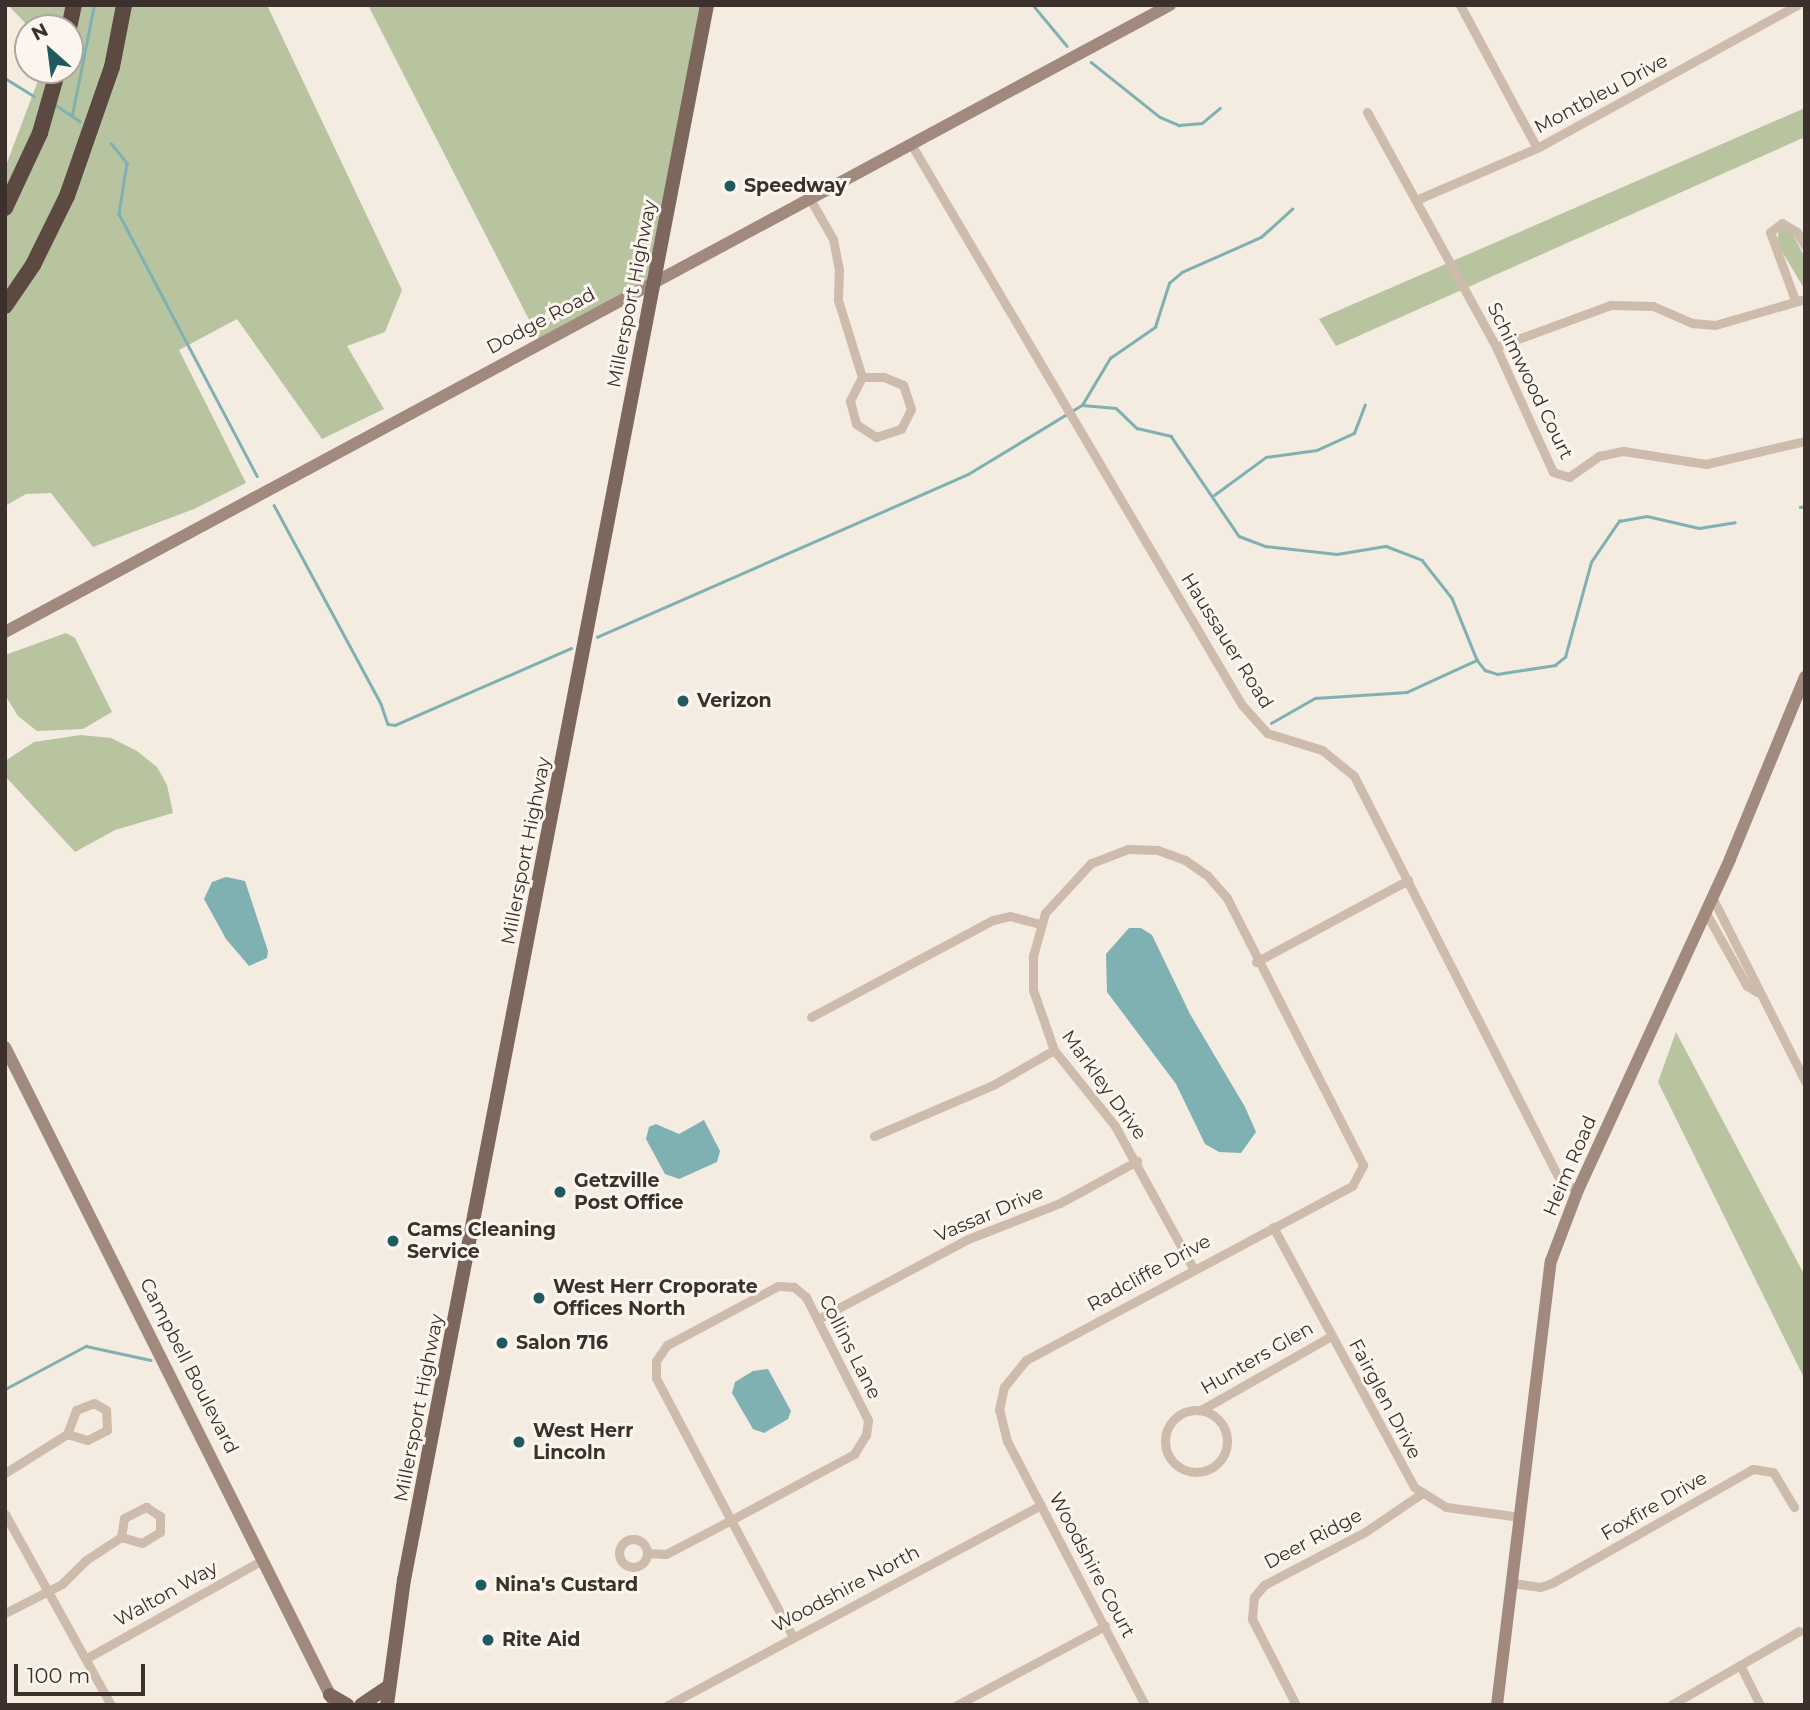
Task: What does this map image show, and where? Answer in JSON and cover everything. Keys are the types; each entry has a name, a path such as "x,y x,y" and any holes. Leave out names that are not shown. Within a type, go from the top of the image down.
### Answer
{"highway":[{"path":"5,306 33,265 67,196 112,67 124,5"},
{"path":"5,208 40,133 54,84"}],"main road":[{"name":"Millersport Highway","path":"387,1705 404,1580 707,5"},
{"path":"361,1705 389,1686"},
{"path":"332,1700 347,1705"}],"street":[{"name":"Dodge Road","path":"5,632 1170,5"},
{"path":"1460,5 1537,148"},
{"name":"Montbleu Drive","path":"1416,200 1537,148 1797,5"},
{"name":"Schimwood Court","path":"1367,113 1496,347 1558,475 1569,477 1599,456 1623,451 1706,464 1805,441"},
{"name":"Haussauer Road","path":"911,144 1242,705 1267,733 1322,750 1339,760 1354,776 1560,1181 1578,1190"},
{"path":"810,199 833,239 839,269 838,300 862,377 850,401 856,424 876,437 901,429 911,409 903,385 884,377 862,377"},
{"path":"1496,347 1611,305 1653,306 1692,323 1715,325 1800,299 1770,232 1782,223 1797,232 1805,246"},
{"name":"Heim Road","path":"1497,1705 1551,1261 1578,1190 1706,912 1805,677"},
{"name":"Markley Drive","path":"1194,1268 1137,1161 1115,1126 1054,1050 1033,990 1033,956 1045,913 1091,863 1117,851 1157,850 1191,864 1217,885 1235,912 1256,962"},
{"path":"1256,962 1408,880"},
{"path":"1712,897 1756,982 1757,992 1805,1081"},
{"path":"1706,912 1747,986 1757,992"},
{"path":"811,1017 993,920 1010,916 1040,924"},
{"name":"Radcliffe Drive","path":"1007,1441 1000,1421 1000,1399 1018,1367 1194,1268 1352,1186 1366,1168 1256,962"},
{"name":"Campbell Boulevard","path":"5,1047 332,1700"},
{"path":"874,1136 993,1085 1054,1050"},
{"name":"Vassar Drive","path":"818,1319 968,1238 1060,1203 1137,1161"},
{"name":"Fairglen Drive","path":"1273,1227 1407,1477 1421,1494"},
{"name":"Collins Lane","path":"731,1520 854,1454 866,1435 868,1420 806,1297 794,1287 778,1286 667,1345 656,1361 656,1378 731,1520 793,1637"},
{"name":"Hunters Glen","path":"1201,1410 1218,1419 1226,1447 1208,1469 1189,1471 1171,1460 1165,1440 1180,1414 1201,1410 1331,1336"},
{"path":"5,1473 67,1434 76,1410 94,1403 106,1410 109,1424 101,1435 88,1440 67,1434"},
{"name":"Woodshire Court","path":"1007,1441 1144,1705"},
{"name":"Foxfire Drive","path":"1512,1583 1540,1587 1552,1583 1754,1469 1773,1472 1794,1507"},
{"path":"1421,1494 1446,1507 1520,1517"},
{"name":"Deer Ridge","path":"1296,1705 1252,1619 1254,1597 1264,1586 1365,1532 1421,1494"},
{"name":"Woodshire North","path":"668,1705 1041,1505"},
{"path":"5,1613 47,1592 121,1537 124,1518 132,1511 146,1507 160,1516 155,1537 142,1543 121,1537"},
{"path":"5,1514 111,1705"},
{"path":"648,1553 666,1554 731,1520"},
{"name":"Walton Way","path":"87,1658 262,1560"},
{"path":"957,1705 1105,1626"},
{"path":"1671,1705 1799,1631"},
{"path":"1740,1665 1760,1705"}],"green space":[{"path":"8,5 267,5 402,290 385,332 347,346 384,409 322,439 237,319 179,350 246,483 194,509 93,547 51,493 26,494 5,506 5,168 37,84 84,84 84,14 17,14"},
{"path":"368,5 707,5 655,281 541,343"},
{"path":"1805,108 1805,137 1336,346 1319,319"},
{"path":"1785,228 1792,232 1805,258 1805,290 1777,243 1779,229"},
{"path":"66,633 75,638 112,712 83,729 37,731 18,716 5,695 5,655"},
{"path":"81,735 111,738 137,751 157,767 167,785 173,813 115,830 75,852 5,776 5,761 34,742"},
{"path":"1676,1032 1805,1276 1805,1380 1658,1082"}],"water":[{"path":"226,877 245,881 268,951 267,958 249,966 226,939 204,899 212,882"},
{"path":"1129,928 1141,928 1152,935 1190,1014 1245,1107 1256,1132 1241,1153 1219,1152 1205,1144 1176,1084 1107,992 1106,954"},
{"path":"704,1120 720,1151 717,1162 679,1179 665,1174 646,1139 649,1127 656,1124 679,1134"},
{"path":"768,1369 791,1411 788,1419 764,1433 753,1429 732,1393 735,1382 753,1371"}],"waterway":[{"path":"72,115 94,5"},
{"path":"1033,5 1067,46"},
{"path":"1091,62 1160,117 1179,125 1202,123 1220,108"},
{"path":"5,78 34,96"},
{"path":"56,105 80,121"},
{"path":"111,143 127,163 119,214 257,476"},
{"path":"1082,405 1110,358 1155,327 1169,283 1182,272 1261,237 1292,209"},
{"path":"597,637 968,474 1082,405 1116,408 1137,428 1171,436 1239,536 1265,546 1337,554 1386,546 1422,560 1452,598 1477,660 1485,670 1497,674 1555,665 1565,657 1591,562 1619,521 1647,516 1699,528 1735,522"},
{"path":"1214,495 1266,457 1317,450 1354,433 1365,405"},
{"path":"274,505 381,704 388,724 395,725 571,648"},
{"path":"1800,507 1805,506"},
{"path":"1271,723 1315,698 1407,692 1477,660"},
{"path":"5,1389 86,1346 151,1360"}],"place":[{"name":"Speedway","path":"730,186"},
{"name":"Verizon","path":"683,701"},
{"name":"Getzville Post Office","path":"560,1192"},
{"name":"Cams Cleaning Service","path":"393,1241"},
{"name":"West Herr Croporate Offices North","path":"539,1298"},
{"name":"Salon 716","path":"502,1343"},
{"name":"West Herr Lincoln","path":"519,1442"},
{"name":"Nina's Custard","path":"481,1585"},
{"name":"Rite Aid","path":"488,1640"}]}
